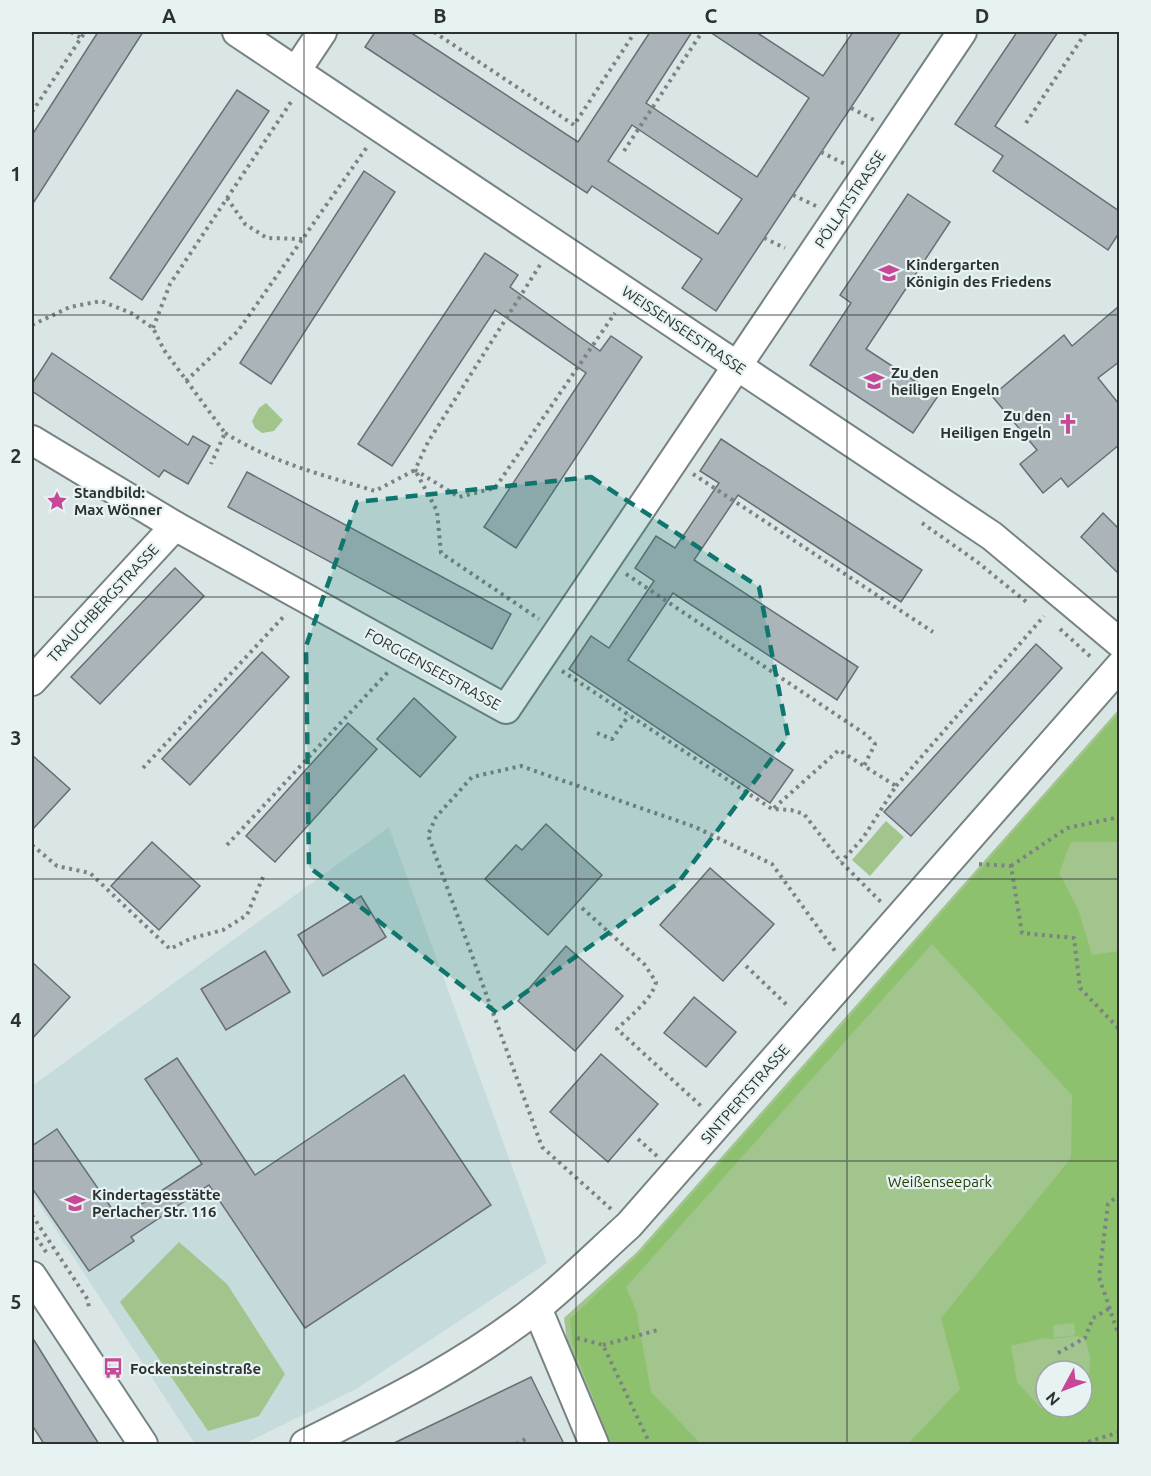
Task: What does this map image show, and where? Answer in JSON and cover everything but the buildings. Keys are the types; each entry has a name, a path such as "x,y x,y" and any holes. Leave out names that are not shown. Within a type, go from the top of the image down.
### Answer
{"street":[{"name":"WEISSENSEESTRASSE","path":"237,32 992,536 1119,643"},
{"path":"302,74 322,32"},
{"name":"PÖLLATSTRASSE","path":"738,366 962,32"},
{"name":"FORGGENSEESTRASSE","path":"32,440 175,526 506,710 738,366"},
{"name":"TRAUCHBERGSTRASSE","path":"32,681 175,526"},
{"name":"SINTPERTSTRASSE","path":"304,1444 441,1373 483,1347 537,1308 629,1225 1116,671"},
{"path":"32,1276 143,1444"},
{"path":"537,1308 594,1444"}],"path":[{"path":"71,32 81,38"},
{"path":"32,112 85,32"},
{"path":"434,32 574,125 635,32"},
{"path":"624,151 702,32"},
{"path":"1026,123 1086,32"},
{"path":"153,328 170,284 227,198 302,74"},
{"path":"186,381 238,331 381,128"},
{"path":"227,198 245,224 267,238 303,239"},
{"path":"32,325 70,307 101,301 131,314 153,328 164,350 225,433 251,450 310,472 375,490 415,470 428,442 554,243"},
{"path":"415,470 459,497 495,488 629,293"},
{"path":"212,464 225,433"},
{"path":"674,461 933,632"},
{"path":"415,470 437,511 441,553 558,632"},
{"path":"841,862 863,838 896,786 1044,616 976,561 920,522"},
{"path":"606,561 868,736 875,744 864,766"},
{"path":"143,768 302,597"},
{"path":"1053,624 1116,671"},
{"path":"227,845 405,654"},
{"path":"542,657 772,809 791,810 804,814 841,862 898,919"},
{"path":"597,733 612,739 629,715"},
{"path":"772,809 839,750 896,786"},
{"path":"629,1225 542,1147 428,835 436,817 471,777 521,766 695,827 772,864 852,973"},
{"path":"948,863 1011,866 1067,828 1119,817"},
{"path":"32,845 57,866 90,873 170,949 192,938 224,930 247,915 263,877"},
{"path":"1011,866 1022,933 1074,938 1080,988 1119,1030"},
{"path":"582,908 645,965 656,982 650,995 617,1029 719,1123"},
{"path":"746,966 807,1024"},
{"path":"1119,1194 1108,1204 1099,1277 1119,1339"},
{"path":"32,1215 88,1300 89,1308"},
{"path":"39,1241 46,1236"},
{"path":"60,1273 68,1268"},
{"path":"1058,1353 1085,1338 1093,1318 1110,1308"},
{"path":"573,1336 603,1345 658,1330"},
{"path":"603,1345 650,1444"},
{"path":"1081,1444 1119,1432"},
{"path":"516,1444 526,1439"}],"highlighted area":[{"path":"591,477 759,587 788,737 677,884 497,1013 309,867 306,646 357,502"}],"shaded area":[{"path":"389,827 547,1263 356,1389 244,1444 195,1444 32,1193 32,1086"}],"green space":[{"path":"266,403 283,420 274,431 262,433 255,428 252,421 259,408"},
{"name":"Weißenseepark","path":"1119,709 1119,1444 606,1444 567,1341 564,1318 637,1252"},
{"path":"1119,713 1119,842 1071,842 1059,873 1078,909 1092,955 1119,951 1119,1444 908,1444 960,1389 941,1318 1071,1158 1072,1095 932,944 626,1287 636,1310 651,1392 701,1444 611,1444 573,1346 570,1319 640,1253","holes":["1074,1323 1075,1335 1054,1338 1053,1325"]},
{"path":"886,821 904,837 870,876 852,860"},
{"path":"179,1242 227,1284 285,1374 259,1416 208,1431 120,1302"}],"place":[{"name":"Kindergarten Königin des Friedens","path":"889,273"},
{"name":"Zu den heiligen Engeln","path":"874,381"},
{"name":"Zu den Heiligen Engeln","path":"1068,424"},
{"name":"Standbild: Max Wönner","path":"57,501"},
{"name":"Kindertagesstätte Perlacher Str. 116","path":"75,1203"},
{"name":"Fockensteinstraße","path":"113,1368"}]}
